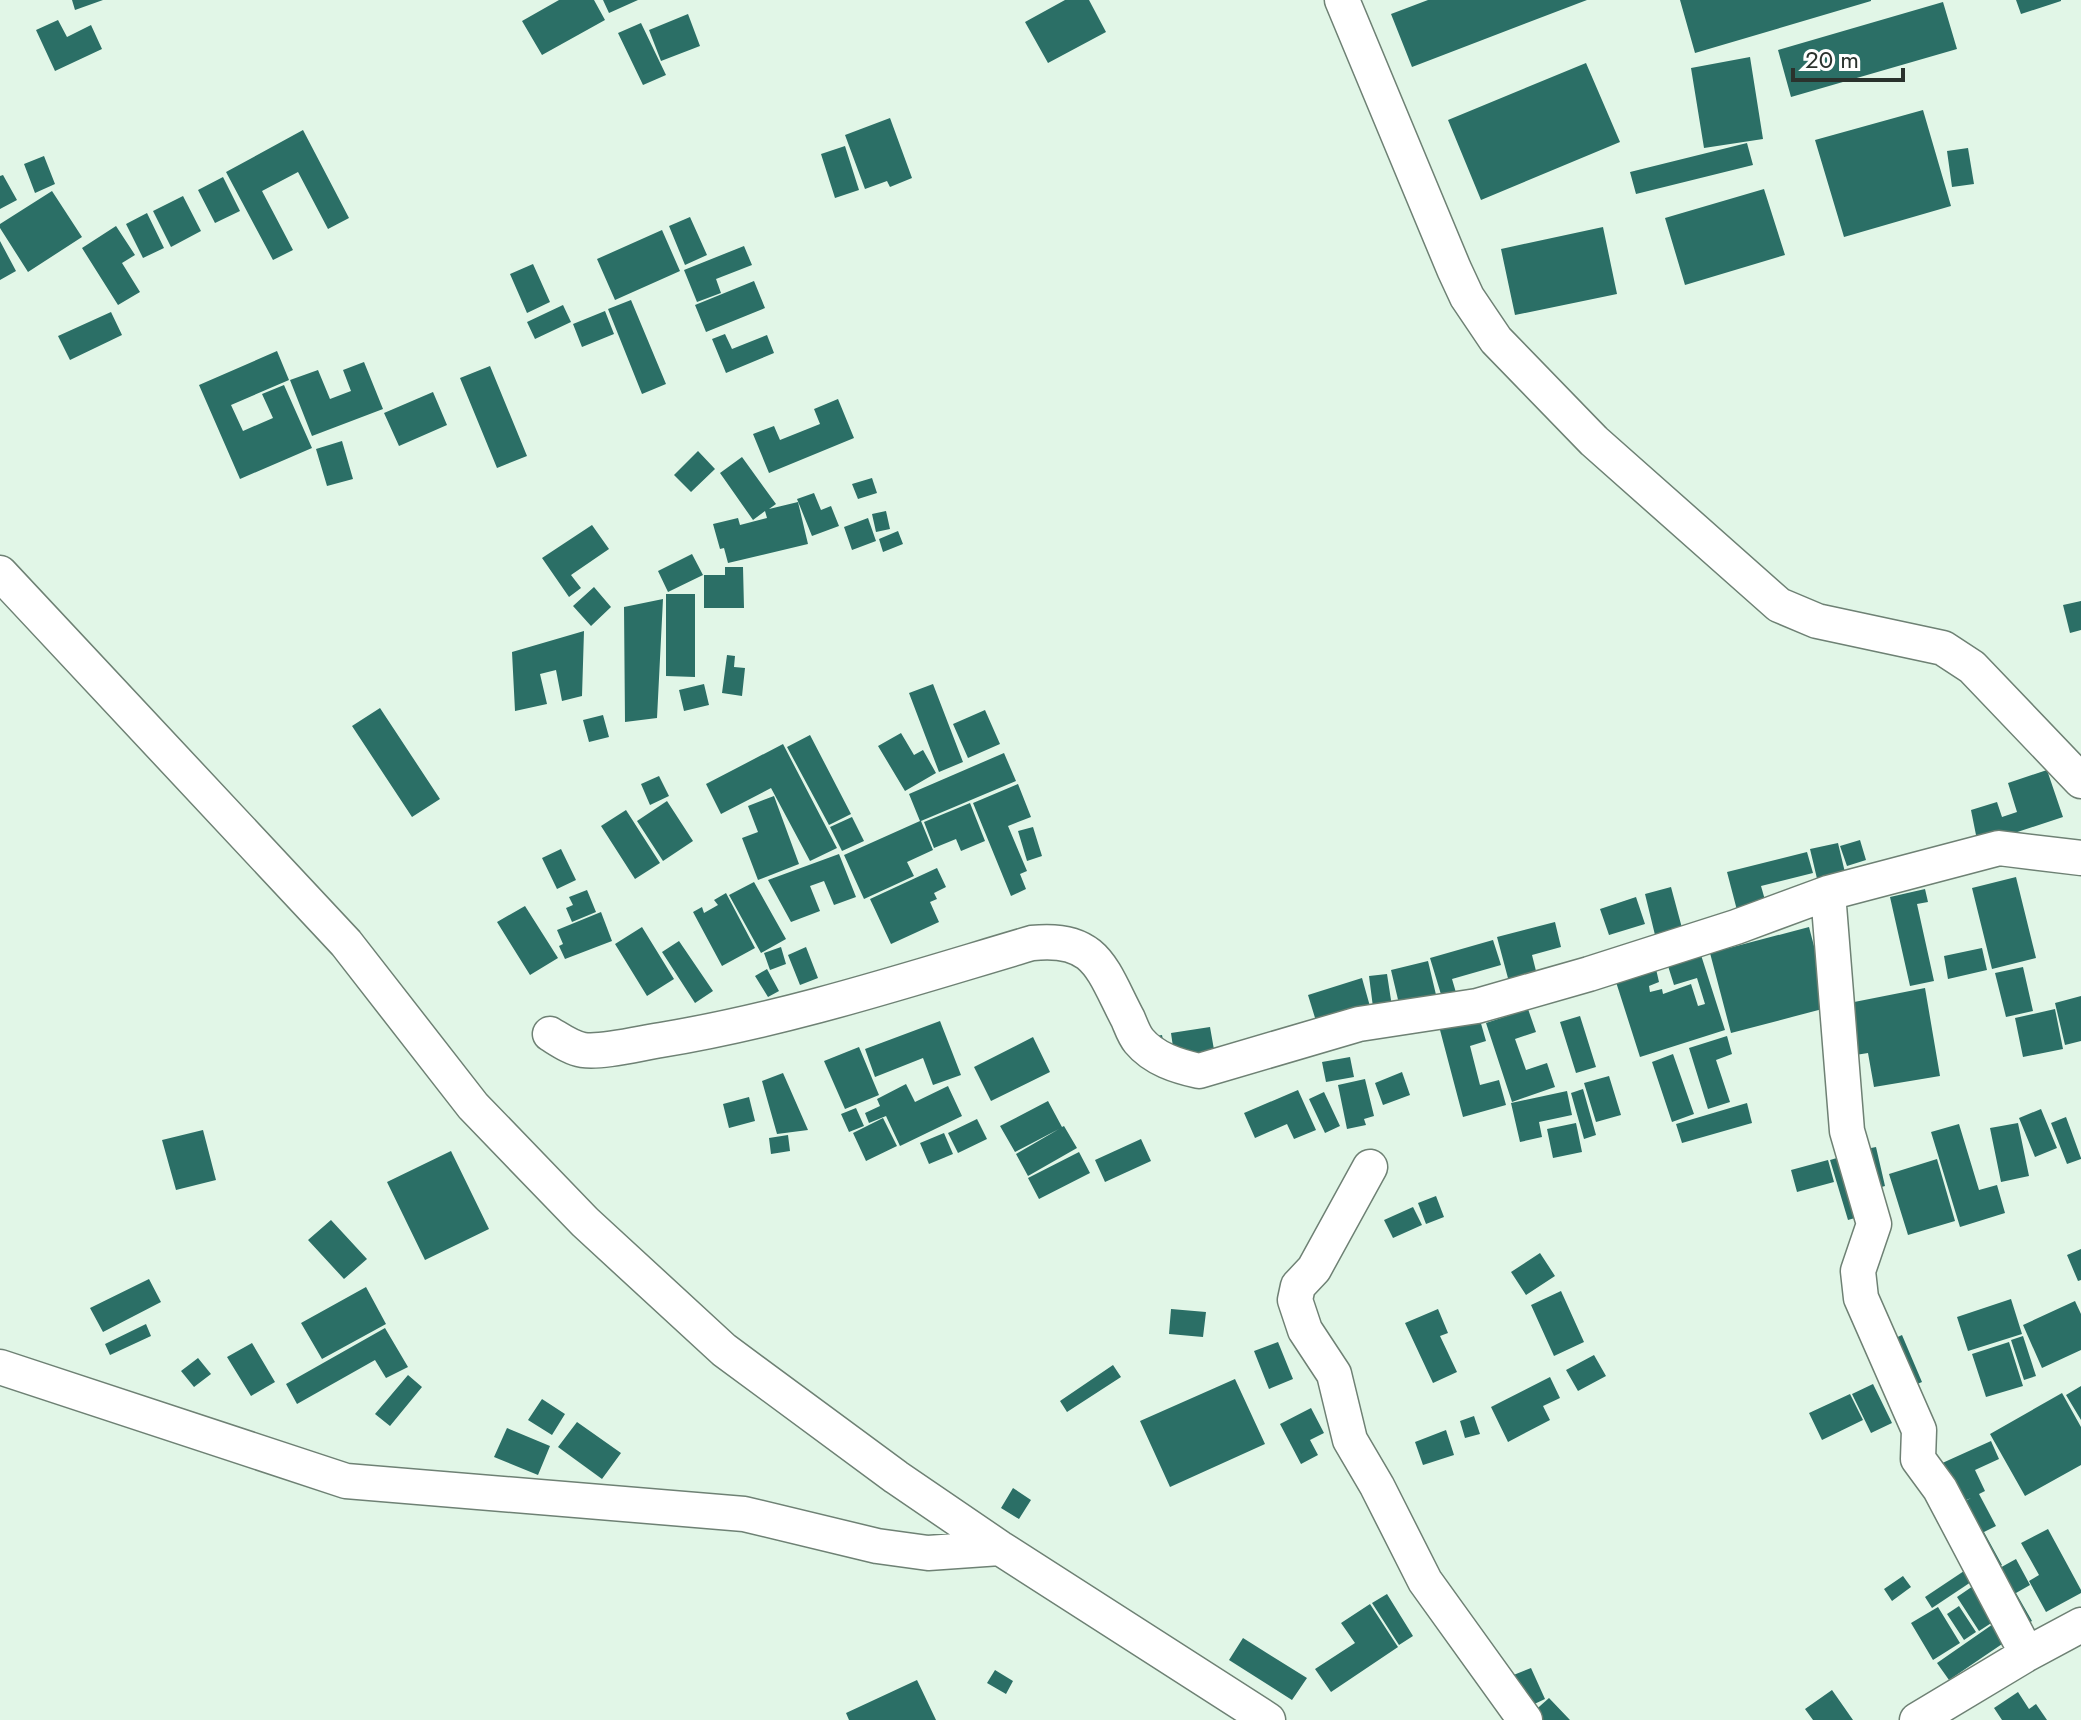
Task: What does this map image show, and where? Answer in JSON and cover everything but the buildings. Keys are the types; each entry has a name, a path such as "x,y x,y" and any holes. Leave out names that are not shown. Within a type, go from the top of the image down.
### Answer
{"street":[{"path":"1342,0 1454,269 1467,297 1496,340 1594,441 1779,605 1817,621 1943,648 1972,667 2081,781"},
{"path":"0,573 346,943 473,1106 585,1222 724,1350 896,1477 1000,1548 1268,1720"},
{"path":"550,1034 583,1050 695,1034 836,1001 1032,943 1050,941 1082,948 1096,960 1139,1040 1153,1054 1173,1065 1199,1071 1359,1024 1477,1006 1736,927 1828,893 1999,848 2081,858"},
{"path":"1828,893 1847,1131 1874,1224 1858,1271 1861,1298 1919,1430 1918,1459 1940,1489 2027,1654"},
{"path":"1370,1167 1314,1269 1298,1286 1295,1300 1305,1330 1334,1374 1350,1440 1425,1581 1525,1720"},
{"path":"0,1367 346,1481 744,1514 877,1546 928,1553 1000,1548"},
{"path":"1917,1720 2081,1625"}]}
